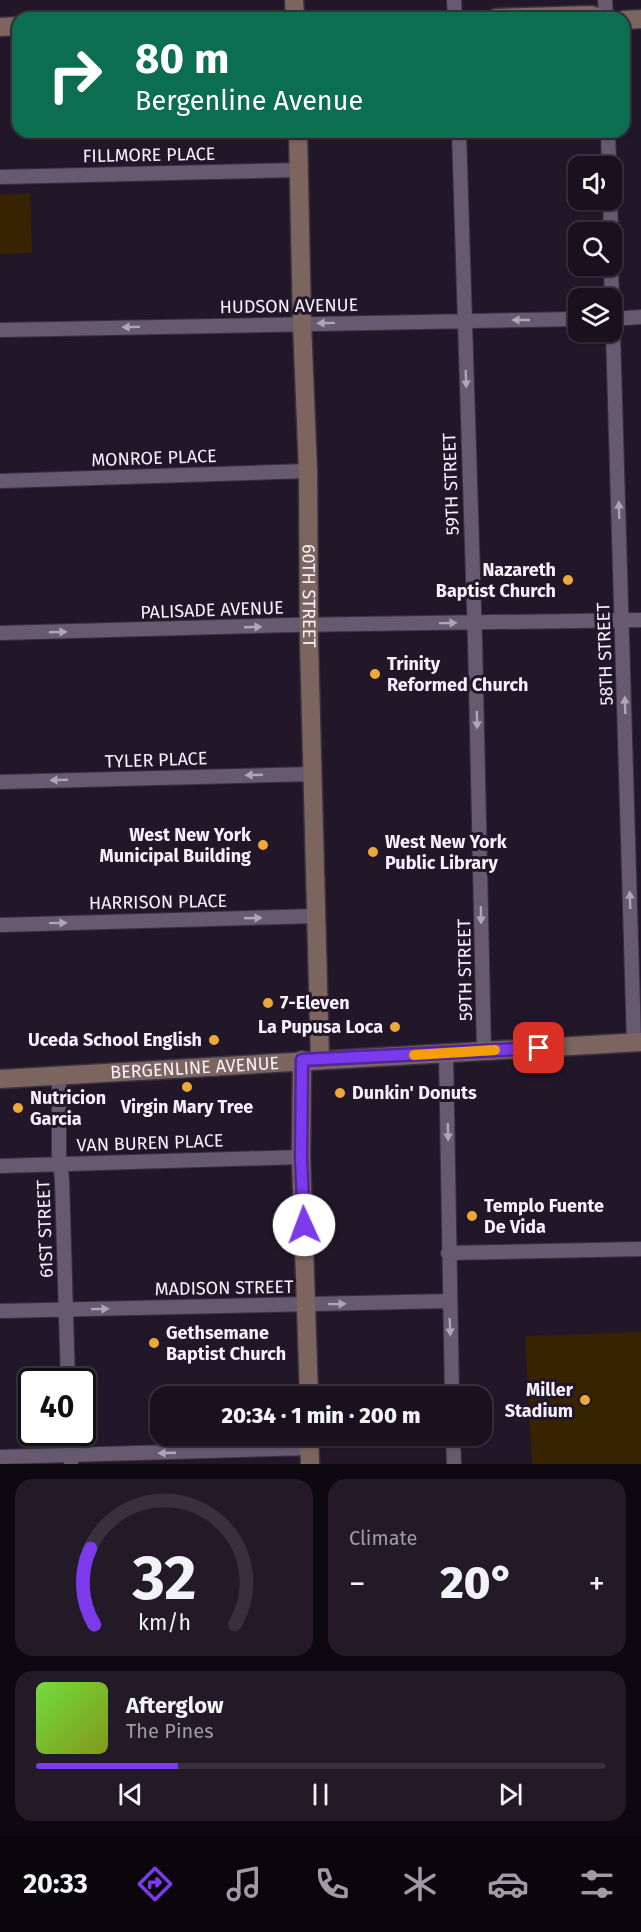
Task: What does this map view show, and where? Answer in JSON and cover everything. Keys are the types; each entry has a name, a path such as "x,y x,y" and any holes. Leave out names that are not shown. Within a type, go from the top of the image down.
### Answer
{"street":[{"name":"60TH STREET","path":"298,138 308,471 312,774 320,1060"},
{"name":"59TH STREET","path":"459,138 484,1051"},
{"path":"608,138 609,156"},
{"name":"FILLMORE PLACE","path":"0,177 300,170"},
{"path":"622,318 641,317"},
{"name":"HUDSON AVENUE","path":"0,330 568,319"},
{"name":"58TH STREET","path":"613,342 638,1042"},
{"name":"MONROE PLACE","path":"0,481 308,471"},
{"name":"PALISADE AVENUE","path":"0,633 641,620"},
{"name":"TYLER PLACE","path":"0,782 312,774"},
{"name":"HARRISON PLACE","path":"0,925 317,916"},
{"name":"BERGENLINE AVENUE","path":"0,1078 638,1042"},
{"path":"446,1053 452,1386"},
{"path":"302,1060 301,1157 309,1386"},
{"name":"61ST STREET","path":"58,1075 68,1368"},
{"name":"VAN BUREN PLACE","path":"0,1166 301,1157"},
{"path":"448,1253 641,1249"},
{"name":"MADISON STREET","path":"0,1311 449,1301"},
{"path":"453,1446 454,1464"},
{"path":"0,1457 71,1460 310,1449"}],"shaded area":[{"path":"30,193 32,253 0,254 0,195"},
{"name":"Miller Stadium","path":"641,1332 641,1464 532,1464 525,1336"}],"slow traffic":[{"path":"414,1055 495,1050"}],"place":[{"name":"Nazareth Baptist Church","path":"568,580"},
{"name":"Trinity Reformed Church","path":"375,674"},
{"name":"West New York Municipal Building","path":"263,845"},
{"name":"West New York Public Library","path":"373,852"},
{"name":"7-Eleven","path":"268,1003"},
{"name":"La Pupusa Loca","path":"395,1027"},
{"name":"Uceda School English","path":"214,1040"},
{"name":"Virgin Mary Tree","path":"187,1087"},
{"name":"Dunkin' Donuts","path":"340,1093"},
{"name":"Nutricion Garcia","path":"18,1108"},
{"name":"Templo Fuente De Vida","path":"472,1216"},
{"name":"Gethsemane Baptist Church","path":"154,1343"},
{"name":"Miller Stadium","path":"585,1400"}],"route":[{"path":"304,1225 300,1083 302,1060 539,1048"}]}
